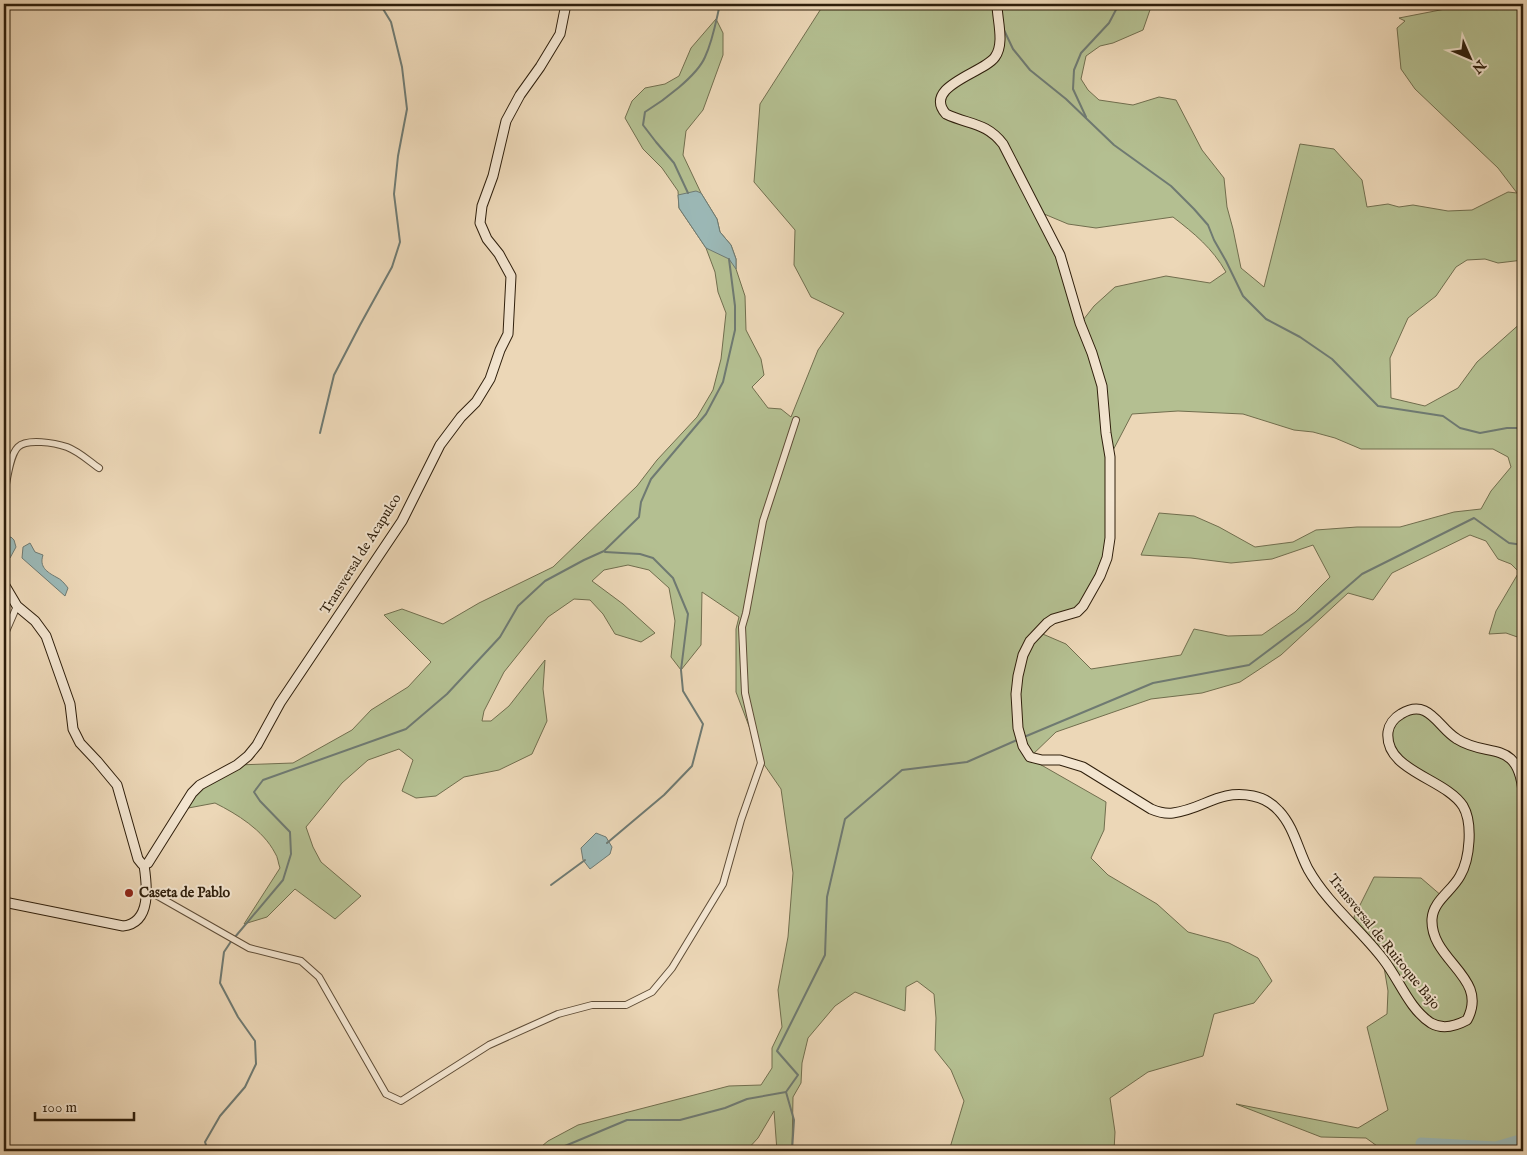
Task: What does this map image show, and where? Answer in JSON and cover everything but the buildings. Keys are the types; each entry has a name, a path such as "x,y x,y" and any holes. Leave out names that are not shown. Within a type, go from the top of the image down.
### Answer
{"street":[{"name":"Transversal de Acapulco","path":"144,865 148,863 192,793 200,784 237,765 248,756 256,745 284,696 402,521 440,445 461,416 476,402 490,379 508,334 511,276 499,254 487,239 480,223 482,206 493,176 506,121 520,95 540,68 560,34 566,4"},
{"name":"Transversal de Ruitoque Bajo","path":"997,4 1000,41 996,56 989,64 950,86 942,96 942,109 946,114 987,128 1000,139 1060,255 1080,323 1102,386 1110,456 1110,538 1108,558 1083,606 1077,612 1046,623 1030,641 1024,655 1018,676 1016,694 1018,728 1025,751 1036,760 1060,760 1083,767 1151,810 1162,813 1182,811 1232,794 1256,797 1268,802 1287,821 1308,870 1384,959 1417,1009 1433,1024 1443,1027 1452,1026 1467,1020 1474,1003 1473,994 1463,976 1447,958 1432,927 1435,908 1460,876 1466,861 1469,842 1467,820 1464,807 1456,797 1444,787 1412,771 1395,755 1389,740 1390,725 1395,718 1410,710 1429,713 1455,738 1473,746 1500,752 1513,762 1520,770 1523,792"},
{"path":"147,890 249,948 301,961 319,977 386,1094 401,1101 489,1044 549,1018 592,1005 626,1005 652,992 672,968 723,884 741,820 761,763 745,693 742,627 763,521 796,420"},
{"path":"4,495 12,458 18,447 28,442 67,447 99,468"},
{"path":"4,584 17,606 35,621 46,636 70,704 73,729 80,743 117,785 138,859 144,865 147,890 142,914 137,921 123,926 4,905"},
{"path":"4,636 17,606"}],"green space":[{"path":"824,4 1152,4 1143,30 1113,43 1100,46 1086,56 1081,79 1088,90 1099,100 1133,105 1159,97 1176,100 1202,150 1224,178 1227,207 1241,268 1264,287 1300,144 1334,149 1362,180 1367,207 1388,204 1399,207 1413,205 1448,211 1472,210 1508,192 1517,193 1498,168 1415,89 1401,69 1397,28 1405,21 1399,18 1471,4 1523,4 1523,260 1498,263 1485,259 1467,260 1456,267 1436,296 1408,318 1390,358 1391,398 1425,406 1458,388 1477,362 1523,321 1523,639 1506,633 1489,634 1496,611 1519,572 1511,564 1498,559 1486,541 1470,535 1392,573 1373,600 1348,593 1281,655 1240,682 1202,693 1151,699 1056,732 1029,758 1106,802 1104,830 1091,858 1108,875 1157,904 1188,932 1229,943 1258,958 1272,981 1254,1003 1214,1014 1203,1056 1148,1072 1110,1098 1115,1132 1114,1151 949,1151 964,1101 951,1070 935,1050 936,1018 934,994 917,981 906,987 905,1011 855,992 835,1006 808,1038 802,1063 801,1083 793,1097 792,1151 777,1151 774,1111 758,1138 746,1151 536,1151 548,1141 578,1125 729,1086 761,1085 772,1068 772,1048 782,1027 778,990 788,937 793,873 781,789 763,763 736,692 736,629 739,617 702,592 701,645 681,670 671,657 675,621 669,588 649,570 628,565 604,570 592,581 623,604 655,633 641,642 615,634 603,614 590,600 574,599 548,617 504,672 484,711 482,721 491,721 509,706 545,660 543,689 547,721 532,754 499,770 464,777 436,796 416,798 402,791 413,760 399,749 368,760 342,783 306,827 321,862 361,896 335,919 295,889 267,917 244,924 280,868 276,855 257,830 232,812 215,803 183,809 192,793 237,765 293,763 352,730 371,710 408,687 431,662 384,615 402,609 443,624 479,603 553,567 637,486 657,460 697,417 713,390 721,359 726,313 718,292 715,272 706,248 679,208 678,191 662,168 643,149 625,118 632,101 645,88 665,84 679,76 691,48 716,19 723,33 723,55 703,110 686,131 683,155 701,193 717,219 720,232 731,245 736,259 736,269 745,296 746,330 761,359 764,375 752,387 768,408 781,409 791,417 818,350 844,313 811,297 794,265 795,230 754,182 760,104","holes":["1037,211 1068,224 1096,228 1173,217 1203,242 1226,272 1210,283 1166,276 1115,287 1094,306 1080,324 1059,257","1178,411 1243,414 1294,430 1313,432 1335,438 1361,449 1493,449 1508,457 1511,467 1491,491 1481,509 1454,512 1400,527 1357,527 1316,530 1293,542 1255,547 1219,527 1194,516 1159,513 1141,555 1231,563 1272,559 1313,545 1330,577 1295,612 1262,635 1228,636 1194,629 1181,655 1091,669 1066,644 1038,632 1083,606 1110,538 1109,458 1132,414"]},
{"path":"1423,712 1447,733 1493,751 1512,763 1522,784 1523,1151 1384,1151 1366,1138 1321,1137 1236,1104 1358,1128 1388,1110 1367,1027 1387,1014 1388,991 1383,961 1354,927 1354,917 1374,877 1421,878 1443,897 1466,863 1467,821 1455,799 1400,763 1388,733 1401,714"}],"water":[{"path":"696,191 701,193 717,219 720,232 731,245 736,259 736,269 729,259 706,248 679,208 678,195"},
{"path":"11,537 16,547 10,558 4,562 4,539"},
{"path":"30,543 35,552 43,555 42,563 45,569 61,580 68,588 65,596 22,558 23,547"},
{"path":"596,833 606,837 612,847 610,854 590,869 583,860 581,848"}],"waterway":[{"path":"320,433 334,375 392,267 400,242 394,194 398,156 407,109 402,67 391,22 380,4"},
{"path":"688,193 674,163 643,125 645,112 679,88 701,64 710,44 720,4"},
{"path":"1086,117 1073,89 1074,70 1081,53 1109,23 1119,4"},
{"path":"1004,30 1013,49 1030,70 1066,99 1114,145 1171,186 1194,209 1208,225 1243,296 1266,319 1300,337 1332,359 1378,406 1443,416 1460,428 1480,433 1507,428 1523,428"},
{"path":"235,937 283,880 291,854 290,832 260,801 254,792 263,780 406,729 447,694 500,637 518,606 545,581 604,551 639,517 641,502 651,479 706,414 723,382 735,330 735,306 729,259"},
{"path":"1024,737 1153,683 1249,665 1309,620 1362,574 1474,518 1509,543 1523,545"},
{"path":"605,552 640,554 653,558 673,578 688,614 681,670 683,691 703,724 692,766 664,795 607,843"},
{"path":"553,1151 627,1120 680,1120 725,1108 747,1099 786,1092 798,1075 777,1051 825,955 827,897 845,819 902,770 967,762 1017,740"},
{"path":"551,885 585,860"},
{"path":"208,1151 205,1142 220,1116 245,1087 256,1064 255,1041 238,1017 220,983 224,952 232,940"},
{"path":"786,1092 794,1120 792,1151"},
{"path":"1421,1143 1496,1147 1523,1139"}],"place":[{"name":"Caseta de Pablo","path":"129,893"}]}
